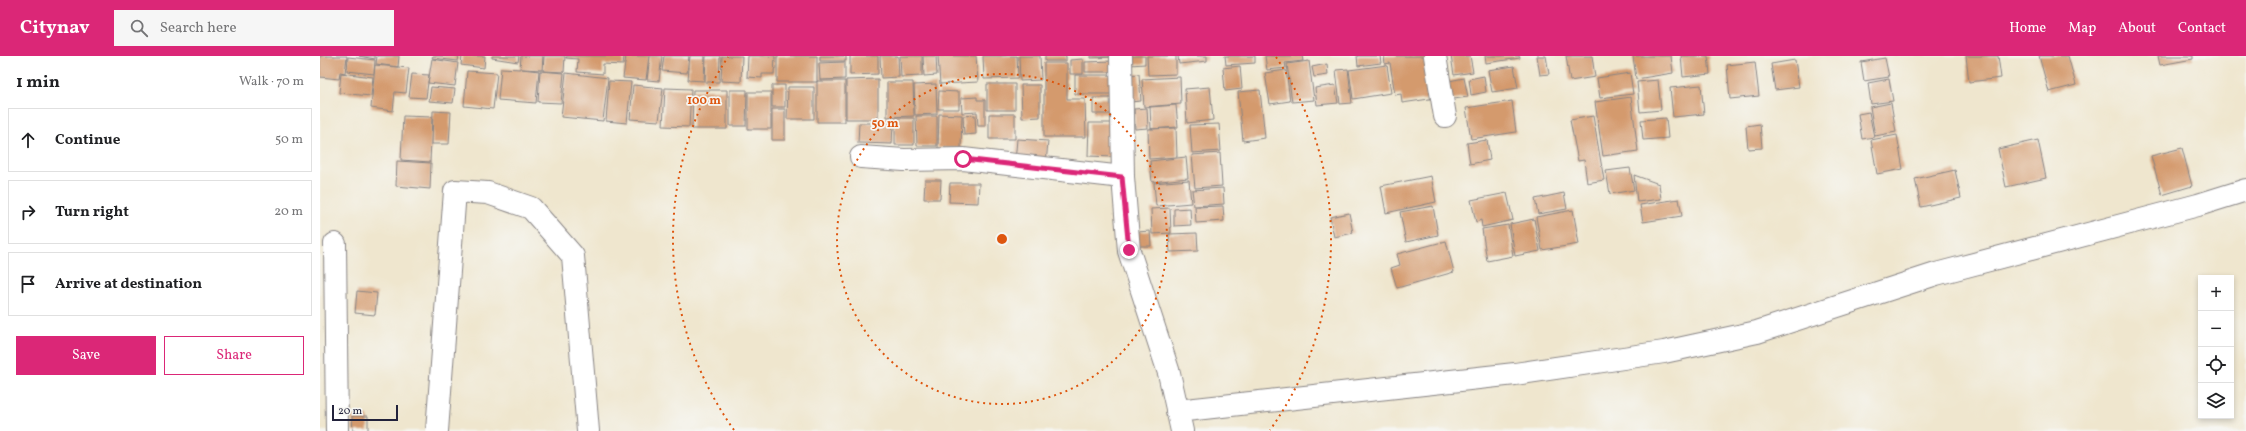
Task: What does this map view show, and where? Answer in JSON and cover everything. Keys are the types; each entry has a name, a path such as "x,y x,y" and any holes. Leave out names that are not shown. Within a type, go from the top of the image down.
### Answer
{"street":[{"path":"1121,56 1122,177 1129,250 1169,373 1180,421 1515,374 1672,350 1757,332 1936,274 2198,205 2246,190"},
{"path":"1435,56 1445,116"},
{"path":"861,157 904,160 963,159 1122,177"},
{"path":"437,431 455,191 488,193 531,208 573,256 588,431"},
{"path":"335,244 337,431"}],"building":[{"path":"320,56 347,56 345,73 340,72 339,79 320,77"},
{"path":"359,56 375,56 375,59"},
{"path":"377,56 399,56 398,67 376,64"},
{"path":"433,56 459,56 458,61 432,58"},
{"path":"462,56 485,56 484,68 461,65"},
{"path":"492,56 519,56 518,62 492,58"},
{"path":"521,56 543,56 542,70 522,69 539,71 536,103 498,100 501,68 520,69"},
{"path":"544,56 565,56 564,72 543,71"},
{"path":"567,56 624,56 623,65 603,64 603,74 577,72 578,59 566,58"},
{"path":"626,56 649,56 646,80 623,78"},
{"path":"650,56 662,56 659,81 647,80"},
{"path":"664,56 689,56 687,73 662,71"},
{"path":"690,56 705,56 704,81 688,80"},
{"path":"706,56 720,56 719,82 705,82"},
{"path":"722,56 742,56 741,82 721,81"},
{"path":"748,56 775,56 774,74 762,74 762,78 747,77"},
{"path":"777,56 817,56 817,82 777,82"},
{"path":"820,56 846,56 846,61 820,61"},
{"path":"850,56 878,56 878,74 850,75"},
{"path":"880,56 898,56 899,77 881,78"},
{"path":"900,56 922,56 922,76 901,77"},
{"path":"923,56 936,56 937,75 924,76"},
{"path":"938,56 976,56 978,82 940,84"},
{"path":"983,56 1017,56 1018,78 984,79"},
{"path":"1019,56 1040,56 1041,80 1020,81"},
{"path":"1045,56 1066,56 1066,61 1045,61"},
{"path":"1091,56 1118,56 1118,57 1091,58"},
{"path":"1130,56 1145,56 1145,64 1130,65"},
{"path":"1147,56 1176,56 1176,74 1148,75"},
{"path":"1178,56 1207,56 1207,61 1179,64"},
{"path":"1225,56 1255,56 1255,63 1226,65"},
{"path":"1265,56 1302,56 1303,61 1285,63 1286,68 1267,70"},
{"path":"1357,56 1380,56 1381,63 1358,66"},
{"path":"1384,56 1430,56 1436,98 1402,103 1401,94 1395,95 1390,63 1385,64"},
{"path":"1451,56 1470,56 1473,72 1454,75"},
{"path":"1485,56 1519,56 1520,58 1486,63"},
{"path":"1537,56 1546,56 1549,74 1540,75"},
{"path":"1566,56 1592,56 1595,77 1570,81"},
{"path":"1633,56 1671,56 1673,73 1636,79"},
{"path":"1681,56 1708,56 1710,74 1683,77"},
{"path":"1966,56 1998,56 2001,78 1969,82"},
{"path":"2039,56 2068,56 2076,85 2049,92"},
{"path":"2158,56 2193,56 2193,59 2160,65"},
{"path":"348,57 375,60 374,74 347,71"},
{"path":"1885,58 1889,77 1864,81 1861,62"},
{"path":"432,59 458,63 455,86 428,83"},
{"path":"1083,59 1083,74 1070,74 1070,60"},
{"path":"1795,60 1799,87 1775,90 1771,64"},
{"path":"1114,61 1114,72 1085,72 1085,62"},
{"path":"1309,61 1314,100 1292,102 1287,64"},
{"path":"845,62 845,79 820,80 819,63"},
{"path":"1755,62 1759,96 1730,99 1727,65"},
{"path":"1044,63 1067,63 1067,99 1085,99 1086,137 1044,137"},
{"path":"1327,64 1328,75 1314,77 1312,67"},
{"path":"375,65 409,68 406,93 395,92 393,111 371,108"},
{"path":"1387,65 1391,93 1353,99 1349,70"},
{"path":"1240,66 1242,89 1225,91 1223,68"},
{"path":"1514,66 1518,88 1492,92 1488,70"},
{"path":"1348,69 1352,103 1340,104 1336,70"},
{"path":"1286,70 1290,101 1270,104 1265,73"},
{"path":"467,71 497,73 493,109 464,106"},
{"path":"540,71 564,73 561,103 538,102"},
{"path":"341,73 373,77 371,96 339,93"},
{"path":"566,73 608,78 603,121 561,117"},
{"path":"1630,73 1633,94 1600,98 1597,78"},
{"path":"412,74 429,75 426,98 409,97"},
{"path":"1139,74 1141,101 1130,102 1128,75"},
{"path":"1075,75 1118,75 1118,94 1075,94"},
{"path":"1484,76 1486,92 1471,95 1469,79"},
{"path":"1180,77 1181,104 1144,107 1142,79"},
{"path":"1464,78 1468,97 1447,100 1444,82"},
{"path":"878,79 878,119 846,119 846,80"},
{"path":"1889,79 1893,101 1871,104 1868,83"},
{"path":"1658,80 1661,110 1640,112 1637,82"},
{"path":"609,81 631,82 627,123 606,121"},
{"path":"817,81 845,81 845,122 817,122"},
{"path":"887,82 913,82 914,116 887,117"},
{"path":"936,84 937,114 915,115 914,85"},
{"path":"987,84 1015,84 1015,110 987,110"},
{"path":"633,85 663,88 659,121 630,119"},
{"path":"772,85 785,85 785,107 772,107"},
{"path":"1021,85 1040,85 1040,117 1022,118"},
{"path":"1335,85 1338,103 1317,105 1315,88"},
{"path":"1701,85 1704,114 1673,117 1670,88"},
{"path":"431,87 455,89 453,103 429,101"},
{"path":"788,87 814,87 814,119 787,119"},
{"path":"1210,87 1213,120 1187,123 1185,89"},
{"path":"665,88 691,89 689,127 663,126"},
{"path":"693,90 727,90 727,129 692,129"},
{"path":"730,90 747,90 746,126 730,126"},
{"path":"1260,90 1265,138 1243,141 1238,92"},
{"path":"939,91 959,92 959,109 938,109"},
{"path":"748,92 771,92 771,129 748,129"},
{"path":"977,97 977,100 985,100 985,126 978,126 977,112 962,113 961,98"},
{"path":"1631,97 1638,151 1603,156 1595,102"},
{"path":"1093,98 1115,98 1115,114 1093,114"},
{"path":"1512,101 1516,132 1471,139 1466,108"},
{"path":"1891,103 1896,132 1875,136 1870,107"},
{"path":"1176,105 1178,127 1151,129 1150,107"},
{"path":"1147,108 1148,128 1135,129 1134,109"},
{"path":"772,109 785,109 785,140 772,140"},
{"path":"433,111 451,112 449,144 432,144"},
{"path":"1869,112 1874,137 1862,139 1858,114"},
{"path":"939,114 962,115 961,148 938,148"},
{"path":"989,114 1015,114 1015,139 989,139"},
{"path":"975,115 976,134 964,135 963,116"},
{"path":"403,116 432,117 430,162 401,160"},
{"path":"916,116 937,116 937,146 917,146"},
{"path":"1593,116 1604,180 1587,183 1584,160 1578,161 1570,120"},
{"path":"895,118 914,118 914,145 895,145"},
{"path":"1666,118 1668,138 1643,140 1641,120"},
{"path":"859,123 893,123 892,144 858,143"},
{"path":"1089,123 1115,123 1114,157 1088,156"},
{"path":"1219,124 1221,151 1192,153 1190,125"},
{"path":"1760,124 1762,148 1748,149 1746,126"},
{"path":"1176,128 1177,157 1149,159 1148,129"},
{"path":"1897,135 1903,169 1877,174 1871,140"},
{"path":"1017,139 1048,141 1046,164 1015,162"},
{"path":"1487,140 1490,160 1470,164 1467,143"},
{"path":"2038,140 2046,178 2006,187 1998,149"},
{"path":"2182,148 2192,186 2162,195 2151,156"},
{"path":"1220,153 1222,186 1195,188 1192,155"},
{"path":"1186,157 1188,178 1152,182 1150,161"},
{"path":"397,161 431,163 430,189 396,186"},
{"path":"1630,168 1634,190 1610,194 1606,171"},
{"path":"1955,170 1961,198 1921,207 1915,179"},
{"path":"1634,175 1659,184 1661,199 1637,202"},
{"path":"1431,176 1436,202 1386,213 1381,186"},
{"path":"925,180 941,180 940,199 924,199"},
{"path":"1189,180 1191,203 1156,206 1154,183"},
{"path":"950,183 979,183 978,203 949,202"},
{"path":"1223,188 1224,204 1194,206 1192,190"},
{"path":"1507,193 1513,220 1482,227 1481,220 1476,222 1471,200"},
{"path":"1564,193 1567,209 1538,214 1535,199"},
{"path":"1679,199 1682,216 1643,222 1640,205"},
{"path":"1223,206 1224,221 1196,223 1195,207"},
{"path":"1433,206 1438,235 1406,242 1400,212"},
{"path":"1170,208 1171,233 1152,234 1151,209"},
{"path":"1190,208 1191,225 1174,226 1174,209"},
{"path":"1573,210 1579,244 1542,250 1536,217"},
{"path":"1349,213 1353,233 1334,237 1330,217"},
{"path":"1534,219 1540,251 1515,256 1510,224"},
{"path":"1508,225 1513,256 1487,261 1482,229"},
{"path":"1150,231 1151,246 1137,246 1137,232"},
{"path":"1197,233 1198,251 1170,252 1169,234"},
{"path":"1446,241 1454,272 1397,288 1391,268 1400,265 1397,254"},
{"path":"357,291 377,293 375,315 355,313"},
{"path":"352,416 368,416 368,431 353,431"}],"route":[{"path":"963,159 1122,177 1129,250"}]}
